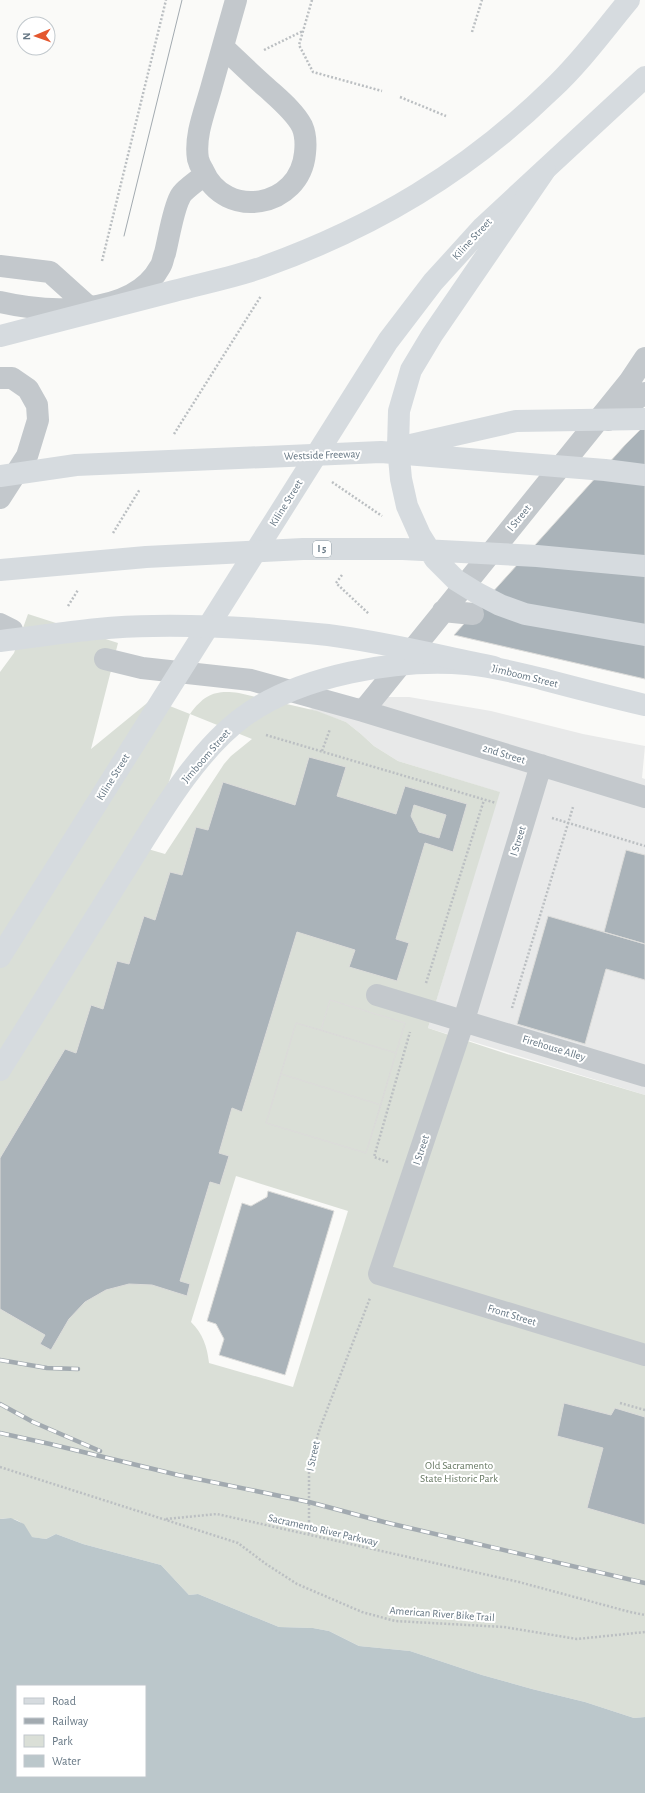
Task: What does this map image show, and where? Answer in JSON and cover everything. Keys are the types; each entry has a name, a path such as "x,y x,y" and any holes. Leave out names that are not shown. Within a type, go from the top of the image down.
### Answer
{"main road":[{"path":"0,336 261,268 338,238 382,216 440,181 494,141 553,89 585,54 629,0"},
{"name":"Kiline Street","path":"0,957 388,341 429,288 499,210 645,77"},
{"path":"544,170 432,335 411,370 399,411 398,447 401,480 407,506 417,528 435,559 456,580 500,605 525,614 645,635"},
{"path":"381,452 516,421 645,419"},
{"name":"Westside Freeway","path":"0,476 76,465 381,452 605,470 645,475"},
{"name":"I 5","path":"0,570 146,557 303,548 403,549 537,556 645,566"},
{"path":"4,632 88,631 152,626 224,626 329,635 394,646 494,667"},
{"name":"Jimboom Street","path":"0,1070 162,812 217,740 243,717 266,703 299,688 329,677 374,668 436,663 494,667 645,705"}],"street":[{"path":"223,47 286,105 302,126 306,144 304,162 297,178 285,192 265,201 247,203 228,198 206,179 198,160 198,141 223,47 236,0"},
{"path":"0,302 20,306 65,310 90,308 120,299 144,288 161,267 180,195 205,174"},
{"path":"0,266 50,272 90,308"},
{"name":"I Street","path":"363,711 629,382 645,358"},
{"path":"0,378 12,378 28,388 37,405 38,420 27,456 0,498"},
{"name":"I Street","path":"584,437 645,393"},
{"path":"448,605 478,608"},
{"name":"2nd Street","path":"105,659 142,668 250,680 363,711 645,797"},
{"name":"I Street","path":"379,1274 464,1020 541,765"},
{"name":"Firehouse Alley","path":"377,995 464,1020 645,1076"},
{"name":"Front Street","path":"379,1274 645,1355"}],"path":[{"path":"102,261 166,0"},
{"path":"312,0 299,45 313,72 382,91"},
{"path":"472,32 482,0"},
{"path":"239,62 303,31"},
{"path":"400,97 446,116"},
{"path":"322,751 330,729"},
{"path":"262,733 496,803"},
{"path":"426,984 484,800"},
{"path":"511,1013 573,807"},
{"path":"551,818 645,846"},
{"path":"374,1157 411,1031"},
{"name":"I Street","path":"309,1534 309,1473 311,1458 320,1428 379,1274"},
{"path":"620,1403 645,1410"},
{"name":"Sacramento River Parkway","path":"0,1468 164,1519 217,1514 519,1582 645,1615"},
{"name":"American River Bike Trail","path":"164,1519 238,1543 266,1564 297,1584 362,1612 395,1621 504,1627 577,1639 645,1632"}],"shaded area":[{"path":"364,697 409,697 491,711 583,734 645,746 642,778 645,779 645,1095 428,1028 499,792 398,761 374,746 346,722 309,709 342,700"}],"green space":[{"name":"Old Sacramento State Historic Park","path":"28,614 118,643 91,749 152,699 190,714 195,707 211,695 231,692 317,711 346,722 374,746 398,761 500,792 428,1028 507,1054 645,1095 645,1717 634,1718 585,1702 482,1675 410,1651 359,1646 329,1631 313,1628 279,1627 198,1594 189,1595 161,1565 83,1544 56,1534 46,1539 31,1537 22,1524 16,1520 0,1519 0,672 14,653","holes":["190,714 252,739 231,756 224,764 165,854 148,849","236,1176 348,1211 293,1387 209,1363 204,1341 199,1331 191,1322"]}],"water":[{"path":"11,1518 24,1524 32,1537 46,1539 56,1534 83,1544 161,1565 189,1595 198,1594 279,1627 313,1628 329,1631 359,1646 410,1651 482,1675 585,1702 634,1718 645,1717 645,1793 0,1793 0,1519"}],"building":[{"path":"645,425 645,679 454,635 625,445"},
{"path":"309,757 346,767 337,796 396,814 405,786 467,804 453,852 425,843 396,939 409,943 397,981 349,967 355,950 297,932 242,1112 232,1108 219,1153 229,1156 220,1185 210,1182 180,1281 190,1284 187,1296 152,1285 129,1284 106,1290 85,1302 69,1319 51,1350 40,1344 45,1335 0,1309 0,1158 65,1049 76,1053 91,1005 103,1009 117,961 129,964 144,916 155,920 170,872 182,875 196,827 208,830 223,782 295,805","holes":["414,805 446,815 439,838 419,832 411,816"]},
{"path":"626,850 645,855 645,944 604,932"},
{"path":"548,916 645,944 645,980 606,969 585,1044 517,1024"},
{"path":"330,1000 405,1023 366,1153 266,1123 296,1023 321,1030"},
{"path":"330,1000 405,1023 396,1053 321,1030"},
{"path":"296,1023 396,1053 381,1105 281,1074"},
{"path":"281,1074 381,1105 366,1153 266,1123"},
{"path":"268,1191 334,1211 285,1375 219,1355 224,1339 216,1324 207,1321 242,1203 251,1206 267,1197"},
{"path":"564,1403 611,1415 615,1408 645,1417 645,1525 587,1508 603,1448 557,1436"}],"tram line":[{"path":"124,236 182,0"}],"railway":[{"path":"0,1360 47,1368 78,1369"},
{"path":"0,1404 33,1422 100,1451"},
{"path":"0,1433 178,1475 309,1502 384,1522 645,1583"}]}
